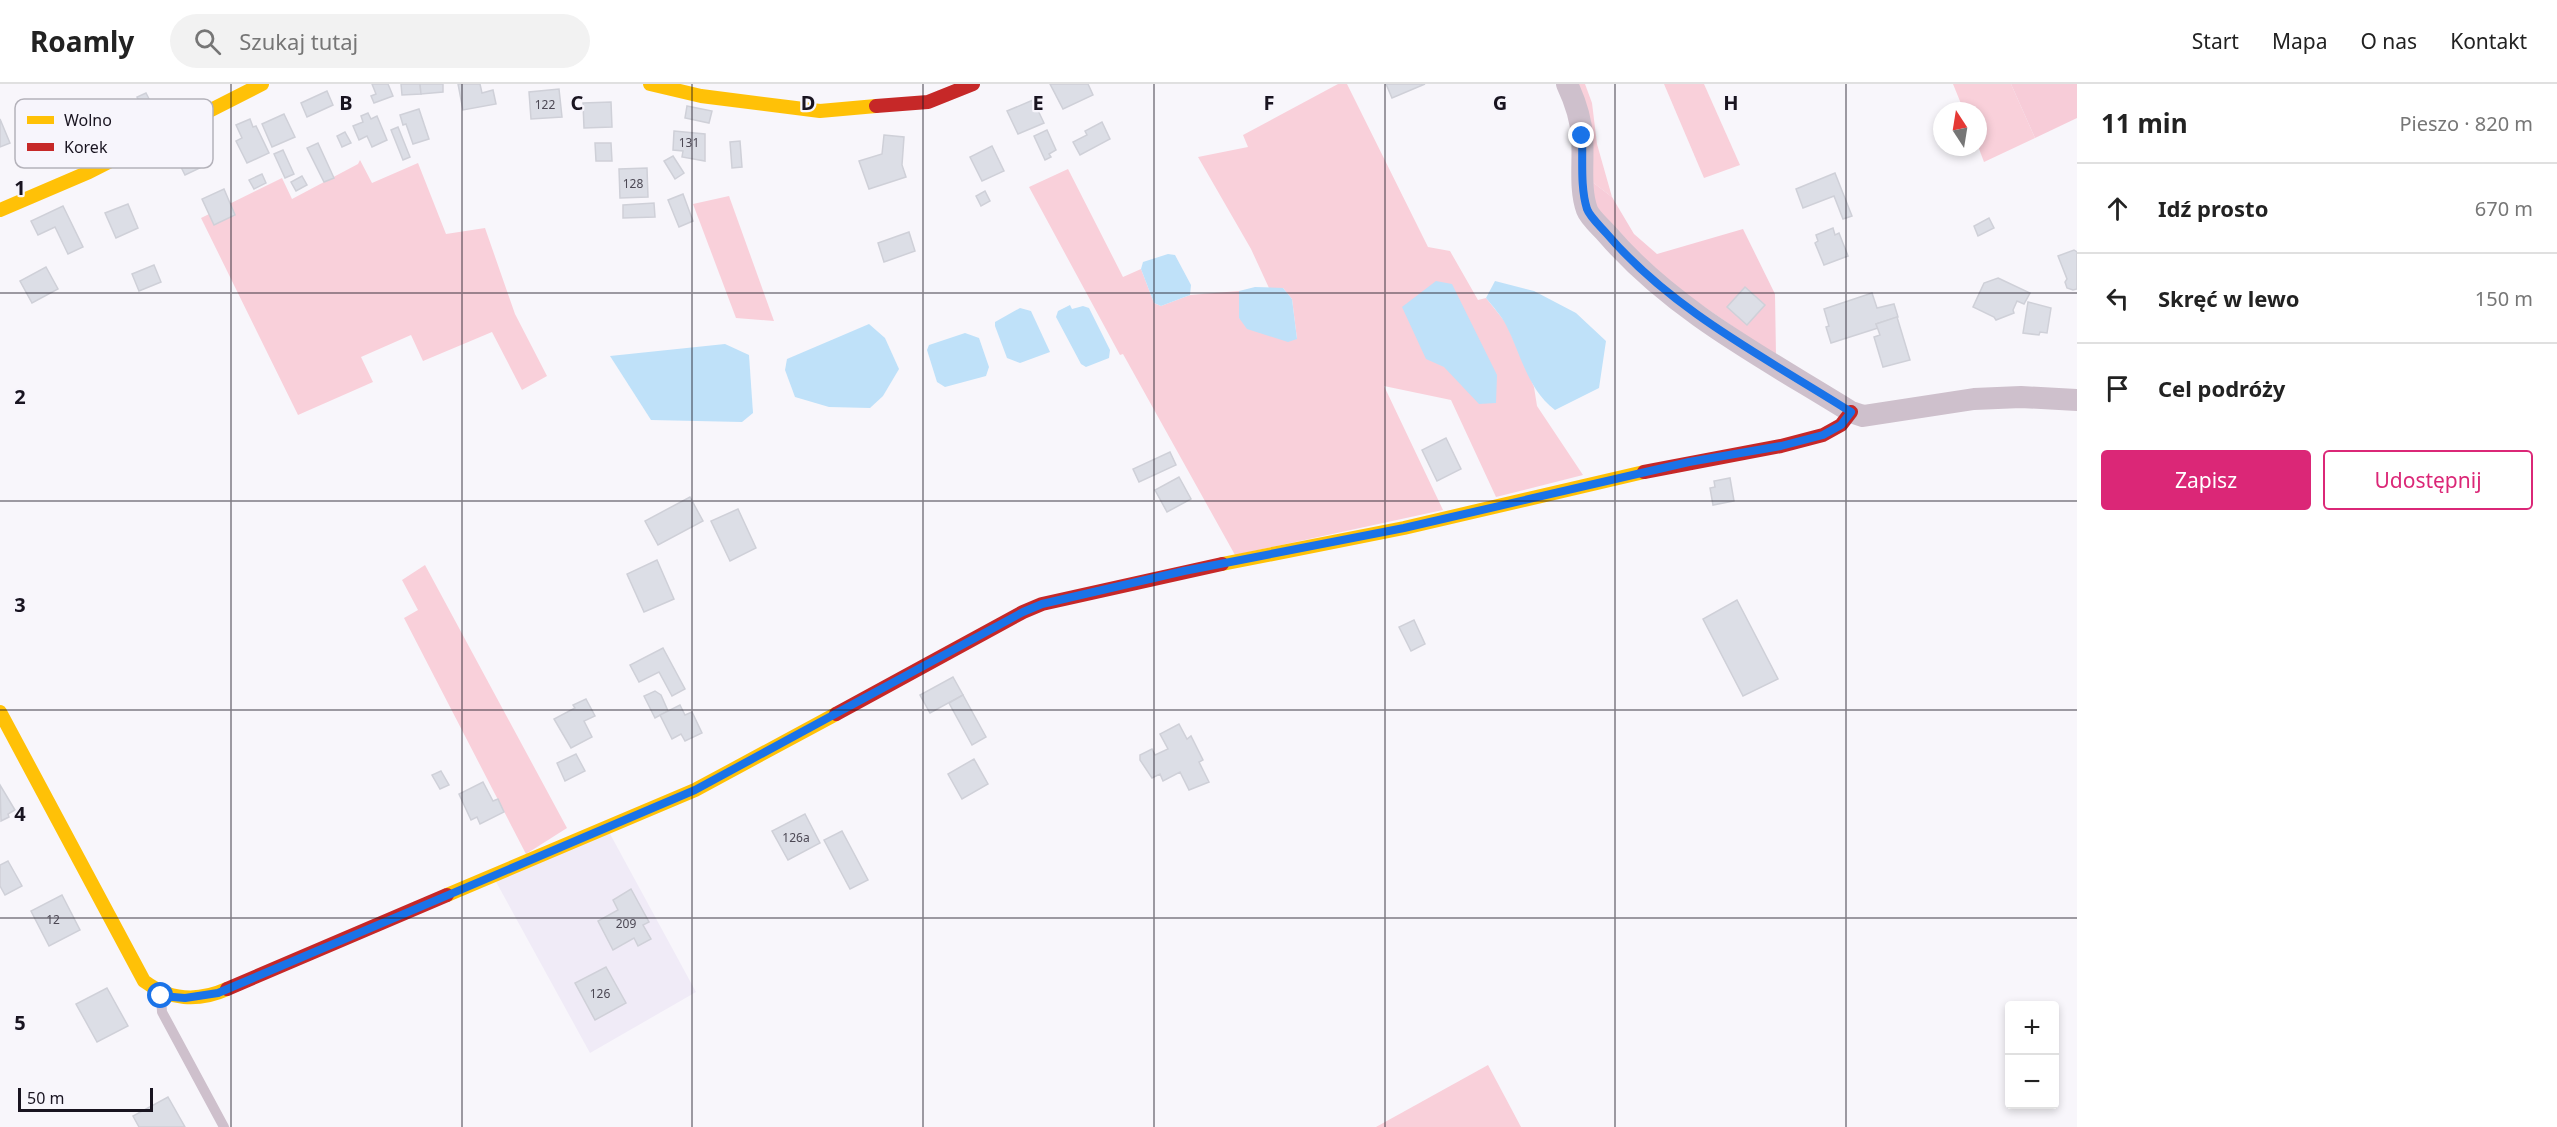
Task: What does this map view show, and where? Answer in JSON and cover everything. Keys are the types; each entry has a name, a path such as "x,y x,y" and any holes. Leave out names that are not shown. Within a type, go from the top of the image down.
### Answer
{"street":[{"path":"213,109 262,84"},
{"path":"650,84 701,96 820,111 928,102 974,84"},
{"path":"1567,84 1575,101 1582,136 1583,178 1587,210 1614,242 1646,273 1725,335 1851,412 1863,416 1974,399 2021,397 2077,400"},
{"path":"0,210 97,168"},
{"path":"0,712 144,981 161,996 185,998 218,993 695,790 1012,617 1042,604 1184,571 1404,528 1689,462 1781,446 1823,435 1841,425 1851,412"}],"lane":[{"path":"161,996 162,1012 224,1127"}],"shaded area":[{"path":"1338,84 1347,84 1428,247 1450,251 1478,300 1486,298 1506,323 1534,387 1537,406 1583,475 1496,497 1451,400 1384,386 1443,510 1235,555 1123,354 1120,355 1029,187 1068,169 1123,277 1141,269 1154,303 1161,306 1190,295 1239,291 1239,318 1297,339 1292,299 1283,288 1269,288 1251,249 1198,157 1248,147 1243,135"},
{"path":"1573,84 1585,84 1592,103 1597,144 1612,197 1591,181"},
{"path":"1664,84 1704,84 1740,165 1704,178"},
{"path":"1953,84 2011,84 2035,138 1984,162 1982,156 1987,156 1987,102 1960,102"},
{"path":"2011,84 2077,84 2077,118 2035,138"},
{"path":"360,160 372,183 418,163 446,234 485,228 515,314 547,376 522,390 492,332 423,361 411,335 361,357 373,382 298,415 201,218 282,178 292,199 358,164"},
{"path":"1591,181 1612,197 1634,234 1657,254 1743,229 1775,294 1776,356 1652,271 1596,209"},
{"path":"729,196 774,321 736,318 693,204"},
{"path":"425,565 567,828 526,854 404,618 418,610 402,580"},
{"path":"609,832 696,992 590,1053 495,880"},
{"path":"1488,1065 1521,1127 1376,1127"}],"water":[{"path":"1168,254 1175,255 1191,285 1190,295 1161,306 1154,303 1141,269 1143,262"},
{"path":"1436,281 1452,284 1497,375 1496,403 1479,404 1444,367 1426,359 1402,307"},
{"path":"1495,281 1534,291 1576,313 1606,341 1599,388 1555,410 1545,402 1531,382 1504,321 1486,298"},
{"path":"1255,287 1283,288 1292,299 1297,339 1288,342 1247,329 1239,318 1239,291"},
{"path":"1070,305 1072,309 1083,306 1089,308 1110,350 1109,358 1086,367 1081,364 1056,317 1058,311"},
{"path":"1020,308 1031,311 1050,352 1020,363 1007,358 995,322"},
{"path":"869,324 885,338 899,369 883,396 870,408 829,407 795,397 785,370 787,359"},
{"path":"965,333 979,338 989,367 986,376 945,387 937,382 927,350 929,345"},
{"path":"725,344 749,355 753,413 742,422 651,420 610,356"}],"building":[{"path":"372,84 388,84 393,96 374,103 371,96 376,94"},
{"path":"401,84 420,84 421,94 402,95"},
{"path":"420,84 443,84 443,92 421,94"},
{"path":"458,84 480,84 482,93 493,90 496,104 463,110"},
{"path":"1050,84 1088,84 1093,95 1063,109"},
{"path":"1386,84 1425,84 1392,98"},
{"path":"559,89 562,117 531,119 529,92"},
{"path":"327,91 333,105 307,117 301,103"},
{"path":"146,93 149,99 138,99 137,97"},
{"path":"1033,100 1044,123 1018,134 1007,111"},
{"path":"611,102 612,127 584,128 583,103"},
{"path":"687,106 712,111 709,123 685,118"},
{"path":"419,109 429,139 413,144 400,115"},
{"path":"368,113 371,119 377,116 387,140 372,147 367,136 359,140 353,126 363,122 361,116"},
{"path":"284,114 295,137 272,147 262,124"},
{"path":"0,119 10,143 0,147"},
{"path":"250,119 253,127 256,126 269,153 247,163 236,141 242,138 236,125"},
{"path":"1102,122 1110,139 1080,155 1073,142 1087,135 1085,131"},
{"path":"398,127 410,157 403,160 391,130"},
{"path":"1047,130 1056,150 1049,154 1051,157 1045,160 1034,136"},
{"path":"674,131 705,134 705,161 682,157 683,151 673,150"},
{"path":"345,132 351,143 342,147 337,136"},
{"path":"884,135 904,137 902,165 906,177 869,189 859,161 882,154"},
{"path":"740,141 742,167 732,168 730,142"},
{"path":"318,143 334,178 324,182 307,148"},
{"path":"595,143 611,143 612,161 596,161"},
{"path":"992,146 1004,171 982,181 970,157"},
{"path":"283,150 294,174 285,178 274,154"},
{"path":"673,156 684,173 675,179 664,161"},
{"path":"182,168 200,168 185,175"},
{"path":"647,168 648,197 620,198 619,169"},
{"path":"1835,173 1852,216 1843,219 1834,196 1803,208 1796,189"},
{"path":"262,174 266,183 254,189 249,180"},
{"path":"302,176 307,185 296,191 291,182"},
{"path":"224,189 235,215 214,225 202,199"},
{"path":"985,191 990,201 981,206 976,196"},
{"path":"683,194 693,221 679,227 668,200"},
{"path":"654,203 655,217 623,218 623,205"},
{"path":"128,204 138,228 116,238 105,213"},
{"path":"63,206 83,247 68,254 55,227 38,235 31,221"},
{"path":"1989,218 1994,228 1978,236 1974,226"},
{"path":"1833,228 1835,235 1839,233 1848,256 1824,265 1815,243 1818,241 1816,235"},
{"path":"909,232 915,251 884,262 878,243"},
{"path":"2074,250 2077,252 2077,289 2073,290 2067,288 2065,282 2067,279 2058,256"},
{"path":"154,265 161,282 139,291 132,274"},
{"path":"46,267 58,289 32,303 20,281"},
{"path":"1998,278 2030,293 2024,304 2017,301 2014,313 1996,320 1973,307 1984,283"},
{"path":"1745,287 1765,305 1747,325 1727,307"},
{"path":"1872,293 1877,308 1894,304 1898,317 1876,324 1878,328 1831,343 1824,309"},
{"path":"2028,302 2051,308 2047,333 2040,332 2039,335 2023,333"},
{"path":"1897,317 1910,360 1883,367 1874,337 1880,335 1876,324"},
{"path":"1446,438 1461,469 1437,481 1422,450"},
{"path":"1170,452 1176,465 1139,482 1133,469"},
{"path":"1179,477 1191,499 1167,512 1155,490"},
{"path":"1730,478 1734,501 1713,505 1710,488 1715,487 1714,481"},
{"path":"690,497 703,521 658,545 645,521"},
{"path":"738,509 756,548 730,561 711,521"},
{"path":"657,560 674,599 644,612 627,574"},
{"path":"1737,600 1778,679 1743,696 1703,619"},
{"path":"1414,620 1425,644 1411,651 1399,627"},
{"path":"663,648 685,689 672,696 659,672 639,682 630,665"},
{"path":"953,677 963,695 930,713 920,695"},
{"path":"655,691 661,695 668,711 655,718 644,696"},
{"path":"963,695 986,737 972,745 949,703"},
{"path":"586,699 595,716 584,721 592,737 571,748 554,719 575,708 573,705"},
{"path":"680,705 685,715 692,712 702,733 685,741 681,734 672,739 660,715"},
{"path":"1179,724 1187,739 1191,736 1203,760 1199,762 1209,782 1189,790 1180,772 1163,781 1160,774 1152,778 1140,760 1140,755 1152,749 1155,755 1168,749 1160,734"},
{"path":"576,754 585,771 565,781 557,763"},
{"path":"974,759 988,784 962,799 948,774"},
{"path":"441,771 449,785 440,789 432,775"},
{"path":"483,782 493,801 498,799 504,812 480,824 477,817 471,820 459,794"},
{"path":"0,785 15,810 1,821"},
{"path":"805,814 820,843 788,860 772,831"},
{"path":"842,831 868,880 850,889 824,840"},
{"path":"8,861 22,886 5,895 0,886 0,865"},
{"path":"631,889 649,922 643,925 651,939 638,946 634,938 613,950 598,921 618,910 613,900"},
{"path":"62,895 80,930 49,946 31,911"},
{"path":"606,967 626,1003 595,1020 575,983"},
{"path":"107,988 128,1026 97,1042 76,1004"},
{"path":"168,1097 185,1127 139,1127 133,1116"}],"traffic: slow":[{"path":"213,109 262,84"},
{"path":"650,84 701,96 820,111 876,106"},
{"path":"0,210 97,168"},
{"path":"1222,564 1404,528 1644,472"},
{"path":"0,712 144,981 163,992 184,997 205,996 227,989"},
{"path":"447,895 695,790 836,714"}],"traffic: jam":[{"path":"876,106 928,102 973,84"},
{"path":"1644,472 1781,446 1823,435 1841,425 1851,412"},
{"path":"836,714 1023,612 1042,604 1222,564"},
{"path":"227,989 447,895"}],"route":[{"path":"161,996 185,998 218,993 695,790 822,719 1042,604 1184,571 1404,528 1689,462 1781,446 1823,435 1841,425 1851,412 1725,335 1646,273 1614,242 1587,210 1583,178 1582,136"}]}
